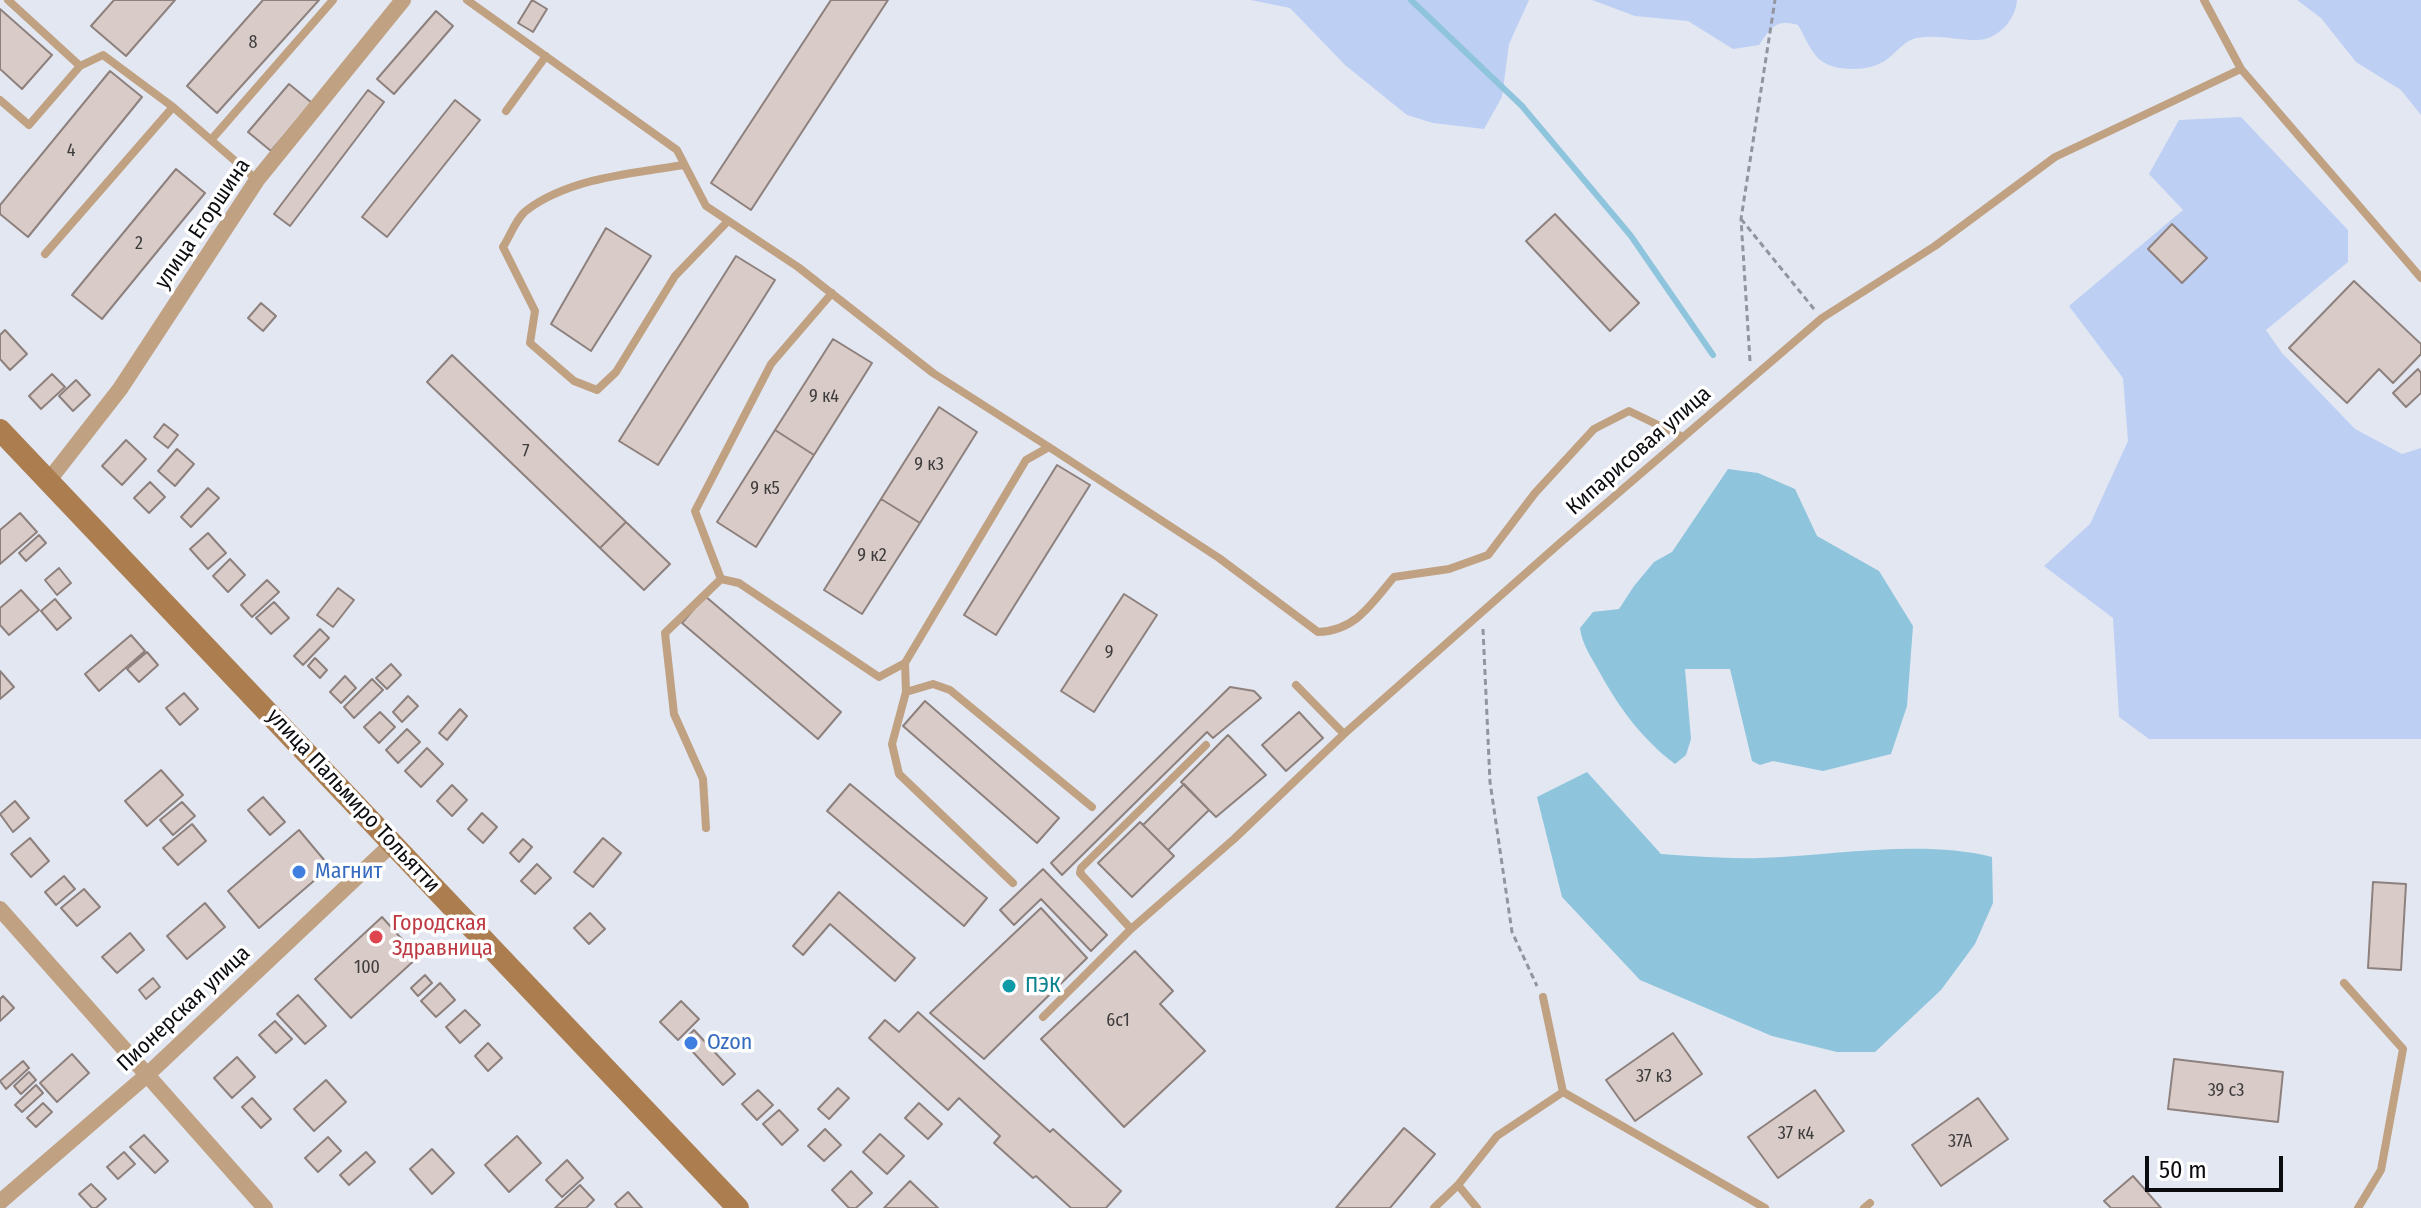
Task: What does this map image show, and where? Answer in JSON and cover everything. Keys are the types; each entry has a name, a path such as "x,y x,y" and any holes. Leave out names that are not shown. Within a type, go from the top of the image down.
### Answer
{"street":[{"name":"улица Егоршина","path":"49,480 120,389 257,180 403,0"},
{"name":"улица Пальмиро Тольятти","path":"0,430 738,1208"},
{"name":"Пионерская улица","path":"0,1202 147,1075 393,843"},
{"path":"0,909 265,1208"}],"lane":[{"path":"8,0 80,66"},
{"path":"211,140 333,0"},
{"path":"467,0 677,150 706,206 798,267 933,373 1219,558 1318,632 1335,632 1360,617 1394,577 1449,569 1488,555 1535,493 1594,429 1629,411 1683,437"},
{"path":"2204,0 2241,69 2421,278"},
{"path":"0,100 29,125 80,66 103,55 173,107 257,180"},
{"path":"506,111 546,56"},
{"name":"Кипарисовая улица","path":"1043,1017 1131,929 1234,839 1344,734 1822,318 1935,246 2055,157 2241,69"},
{"path":"45,254 173,107"},
{"path":"684,165 617,176 564,190 524,211 503,247 535,311 530,343 574,381 597,390 616,372 675,276 728,221"},
{"path":"721,579 695,511 771,364 832,293"},
{"path":"721,579 739,583 879,677 905,663 1026,460 1049,447"},
{"path":"706,828 703,779 674,714 665,633 721,579"},
{"path":"905,663 906,692 892,744 899,774 1013,883"},
{"path":"906,692 933,684 950,690 1092,807"},
{"path":"1296,685 1344,734"},
{"path":"1131,929 1080,873 1081,868 1206,745"},
{"path":"2344,983 2403,1049 2381,1170 2358,1208"},
{"path":"1543,997 1563,1092 1765,1208"},
{"path":"1434,1208 1458,1185 1497,1136 1563,1092"},
{"path":"1458,1185 1477,1208"}],"path":[{"path":"1751,379 1741,219 1775,0"},
{"path":"1741,219 1822,318"},
{"path":"1482,613 1490,782 1512,932 1543,997"}],"shaded area":[{"path":"1251,0 1529,0 1509,44 1502,97 1484,129 1433,123 1407,115 1345,65 1290,8"},
{"path":"1592,0 2017,0 2009,21 1999,32 1985,39 1916,38 1879,64 1851,69 1823,62 1809,46 1798,25 1779,24 1759,45 1733,49 1688,21 1635,16"},
{"path":"2297,0 2421,0 2421,115 2401,90 2356,62 2321,18"},
{"path":"2241,117 2348,230 2348,262 2266,330 2282,353 2355,429 2402,454 2421,448 2421,739 2149,739 2119,717 2113,618 2044,566 2090,524 2128,441 2123,378 2069,306 2183,210 2149,174 2179,120"},
{"path":"1728,469 1758,473 1795,489 1817,536 1879,571 1913,626 1907,706 1891,754 1823,771 1773,761 1760,765 1752,761 1730,669 1685,669 1691,739 1686,755 1675,764 1633,723 1600,673 1585,646 1580,628 1593,612 1619,609 1654,562 1672,552"},
{"path":"1587,772 1661,854 1747,858 1906,849 1964,852 1992,857 1993,903 1975,944 1941,990 1875,1052 1837,1052 1772,1036 1640,980 1562,897 1537,797"}],"building":[{"path":"114,0 175,0 126,56 91,26"},
{"path":"263,0 319,0 217,113 187,86"},
{"path":"532,0 547,9 533,32 518,23"},
{"path":"831,0 888,0 751,210 711,183"},
{"path":"0,9 52,55 22,89 0,69"},
{"path":"436,11 453,26 394,94 377,79"},
{"path":"110,71 142,97 28,237 0,214 0,205"},
{"path":"289,84 312,103 271,151 248,132"},
{"path":"368,90 384,102 290,226 274,214"},
{"path":"455,100 480,120 387,237 362,217"},
{"path":"176,169 205,193 102,319 72,295"},
{"path":"1555,214 1639,303 1610,331 1526,241"},
{"path":"2172,224 2207,258 2182,283 2148,249"},
{"path":"606,228 651,256 591,351 551,324"},
{"path":"736,256 775,280 658,465 619,441"},
{"path":"2354,281 2421,344 2421,354 2393,383 2379,369 2347,403 2289,348"},
{"path":"261,303 276,316 263,331 248,318"},
{"path":"5,330 27,354 10,370 0,359 0,335"},
{"path":"833,339 872,363 814,455 775,430"},
{"path":"452,355 626,522 600,548 427,382"},
{"path":"2418,369 2421,373 2421,393 2406,407 2393,393"},
{"path":"52,374 65,387 41,409 29,396"},
{"path":"76,380 90,395 73,411 59,396"},
{"path":"939,407 977,432 920,523 881,499"},
{"path":"164,424 178,435 168,448 154,437"},
{"path":"775,430 814,455 756,547 717,522"},
{"path":"126,440 146,459 122,485 102,466"},
{"path":"177,449 194,464 175,486 158,471"},
{"path":"1057,465 1090,485 996,635 964,615"},
{"path":"150,482 165,497 149,513 134,498"},
{"path":"208,488 219,498 191,527 181,517"},
{"path":"881,499 920,523 862,614 824,590"},
{"path":"20,513 37,532 0,564 0,530"},
{"path":"626,522 670,564 644,590 600,548"},
{"path":"208,533 226,553 208,569 190,549"},
{"path":"39,535 46,543 26,561 19,553"},
{"path":"230,559 245,575 228,592 213,576"},
{"path":"59,568 71,583 57,595 45,580"},
{"path":"267,580 279,592 252,617 241,605"},
{"path":"338,588 354,600 333,627 317,615"},
{"path":"21,590 39,610 9,635 0,625 0,608"},
{"path":"1124,594 1157,615 1094,712 1061,691"},
{"path":"705,596 841,712 818,739 682,623"},
{"path":"55,599 71,618 57,630 41,611"},
{"path":"274,602 289,618 271,634 256,618"},
{"path":"320,629 329,638 303,665 294,656"},
{"path":"131,635 145,651 99,691 85,674"},
{"path":"147,652 158,665 139,682 127,669"},
{"path":"315,658 327,670 320,678 308,666"},
{"path":"391,664 401,675 387,689 376,678"},
{"path":"0,671 14,687 0,699"},
{"path":"345,676 356,688 341,703 330,692"},
{"path":"372,679 383,690 354,718 344,707"},
{"path":"1230,687 1254,691 1261,698 1213,738 1207,732 1062,875 1051,863"},
{"path":"184,693 198,709 180,725 166,708"},
{"path":"408,696 418,706 402,722 393,712"},
{"path":"925,701 1059,818 1037,843 903,726"},
{"path":"460,709 467,716 447,740 439,733"},
{"path":"380,712 395,727 379,743 364,727"},
{"path":"1299,712 1323,738 1286,771 1262,745"},
{"path":"407,729 420,742 398,763 386,750"},
{"path":"1228,735 1266,775 1216,817 1181,782"},
{"path":"427,748 443,764 421,787 405,771"},
{"path":"161,770 183,795 147,826 125,801"},
{"path":"850,784 987,898 964,926 827,811"},
{"path":"1184,784 1209,810 1168,850 1143,825"},
{"path":"452,785 467,800 452,816 437,801"},
{"path":"263,797 285,822 270,835 248,810"},
{"path":"15,801 29,818 13,832 0,814"},
{"path":"182,802 195,816 173,835 160,820"},
{"path":"482,813 497,827 483,843 468,829"},
{"path":"1140,822 1174,856 1132,897 1098,863"},
{"path":"192,824 206,841 178,865 163,848"},
{"path":"299,830 330,867 259,928 228,891"},
{"path":"30,838 49,861 31,877 11,854"},
{"path":"603,838 621,853 593,887 574,872"},
{"path":"523,839 532,847 519,862 510,853"},
{"path":"537,864 551,878 535,894 521,881"},
{"path":"1043,869 1107,935 1091,951 1041,899 1014,925 1000,910"},
{"path":"64,876 75,889 56,905 45,892"},
{"path":"2373,882 2406,884 2401,970 2368,968"},
{"path":"84,889 100,907 77,926 61,908"},
{"path":"839,892 915,958 895,981 830,924 803,955 793,946"},
{"path":"205,903 225,927 187,959 167,936"},
{"name":"ПЭК","path":"1041,908 1087,958 984,1059 930,1013"},
{"path":"590,913 605,929 589,944 574,928"},
{"path":"382,917 418,957 351,1018 315,979"},
{"path":"130,933 144,950 117,973 102,957"},
{"path":"1135,951 1173,991 1160,1004 1205,1051 1124,1127 1041,1039"},
{"path":"425,975 432,983 418,996 411,988"},
{"path":"153,978 160,987 146,999 139,990"},
{"path":"440,983 455,1000 436,1017 421,1001"},
{"path":"298,995 326,1026 305,1044 277,1014"},
{"path":"3,996 14,1008 0,1021 0,999"},
{"path":"681,1001 699,1019 678,1040 660,1022"},
{"path":"465,1010 480,1025 460,1043 446,1027"},
{"path":"918,1012 1050,1132 1053,1129 1121,1191 1106,1208 1071,1208 994,1143 1000,1136 959,1098 948,1110 869,1038 885,1020 899,1032"},
{"path":"275,1021 292,1039 276,1053 259,1035"},
{"path":"694,1030 735,1074 723,1085 683,1041"},
{"path":"1673,1033 1702,1074 1635,1121 1606,1080"},
{"path":"488,1043 502,1058 488,1071 475,1056"},
{"path":"72,1054 89,1073 57,1102 40,1083"},
{"path":"237,1057 255,1077 232,1098 214,1078"},
{"path":"2174,1059 2283,1072 2278,1122 2168,1109"},
{"path":"23,1061 29,1068 6,1089 0,1081"},
{"path":"29,1072 36,1080 21,1094 14,1086"},
{"path":"326,1080 346,1102 314,1131 294,1109"},
{"path":"36,1085 43,1093 22,1112 15,1105"},
{"path":"838,1088 849,1098 829,1119 818,1109"},
{"path":"758,1090 773,1105 757,1120 742,1104"},
{"path":"1815,1090 1844,1131 1778,1178 1748,1137"},
{"path":"252,1098 271,1119 261,1128 242,1107"},
{"path":"1978,1098 2008,1139 1941,1186 1912,1145"},
{"path":"43,1103 52,1112 36,1127 27,1118"},
{"path":"919,1103 942,1124 928,1139 905,1118"},
{"path":"779,1110 798,1130 782,1145 763,1124"},
{"path":"1404,1128 1435,1154 1390,1208 1336,1208"},
{"path":"825,1129 841,1145 824,1161 808,1146"},
{"path":"880,1134 904,1156 887,1174 863,1152"},
{"path":"144,1135 168,1161 155,1173 130,1147"},
{"path":"517,1136 541,1163 509,1192 485,1165"},
{"path":"328,1137 341,1151 318,1172 305,1158"},
{"path":"432,1149 454,1173 432,1194 410,1169"},
{"path":"124,1152 135,1164 118,1179 107,1167"},
{"path":"366,1152 375,1162 349,1185 340,1175"},
{"path":"567,1160 583,1178 562,1197 546,1180"},
{"path":"851,1171 872,1193 856,1208 849,1208 832,1190"},
{"path":"2133,1176 2161,1208 2111,1208 2104,1201"},
{"path":"910,1181 938,1208 884,1208"},
{"path":"91,1184 106,1199 96,1208 92,1208 79,1194"},
{"path":"580,1185 594,1200 586,1208 555,1208"},
{"path":"628,1192 642,1208 618,1208 615,1204"}],"waterway":[{"path":"1411,0 1522,106 1631,236 1713,355"}],"place":[{"name":"Магнит","path":"299,872"},
{"name":"Городская Здравница","path":"376,937"},
{"name":"ПЭК","path":"1009,986"},
{"name":"Ozon","path":"691,1043"}]}
